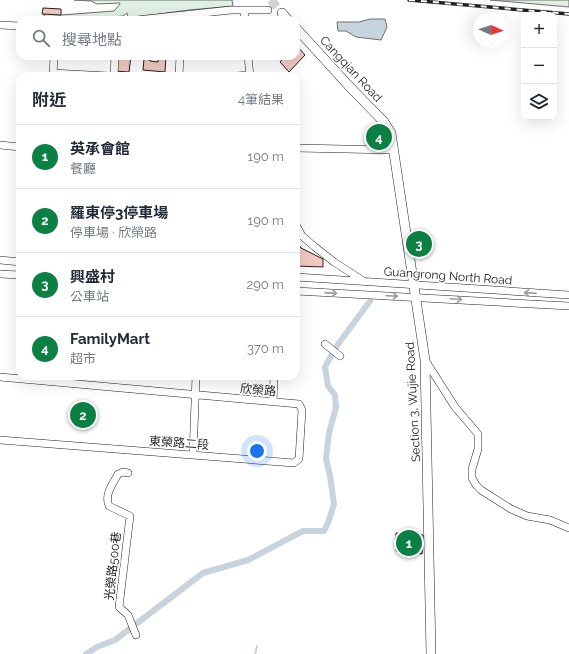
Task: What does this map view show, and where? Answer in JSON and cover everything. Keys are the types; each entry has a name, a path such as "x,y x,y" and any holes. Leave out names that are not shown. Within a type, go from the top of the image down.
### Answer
{"main road":[{"name":"Cangqian Road","path":"300,32 388,127"},
{"name":"Section 3, Wujie Road","path":"388,127 391,133 394,150 417,297 425,360 431,654"}],"street":[{"path":"198,16 244,10 268,10"},
{"path":"244,10 245,16"},
{"path":"0,25 16,26"},
{"path":"53,72 54,60"},
{"path":"114,72 115,60"},
{"path":"179,72 180,60"},
{"path":"248,60 250,72"},
{"path":"0,145 16,147"},
{"path":"300,148 394,150"},
{"path":"300,232 302,236 334,262 364,282"},
{"path":"0,260 16,262"},
{"path":"0,274 16,276"},
{"name":"Guangrong North Road","path":"300,277 569,295"},
{"name":"Guangrong North Road","path":"300,291 569,306"},
{"path":"325,344 340,356"},
{"path":"425,360 455,407 478,434 478,449 472,478 476,485 481,490 511,509 527,516 550,520 569,528"},
{"name":"欣榮路","path":"0,377 16,378"},
{"name":"欣榮路","path":"33,380 299,404"},
{"path":"193,455 196,380"},
{"path":"273,402 274,380"},
{"name":"東榮路二段","path":"0,440 294,463 299,459 302,410 299,404"},
{"name":"光榮路500巷","path":"128,473 123,472 118,474 108,493 107,501 109,506 130,516 119,607 128,615 136,635"}],"green space":[{"path":"74,0 232,0 233,6 143,16 128,16 127,13 123,16 44,16 44,14 61,15 114,11 120,4 97,4 91,1"},
{"path":"490,0 569,0 569,7"}],"shaded area":[{"path":"370,19 385,19 387,27 381,40 356,37 346,31 338,31 337,22 359,22"}],"building":[{"path":"43,8 61,9 61,15 42,14"},
{"path":"300,49 305,55 289,72 280,62 282,60 300,60"},
{"path":"116,60 130,60 129,72 115,71"},
{"path":"144,60 158,62 158,60 166,60 165,72 143,70"},
{"path":"300,246 323,259 323,267 300,266"},
{"path":"396,533 423,535 422,554 396,551"}],"waterway":[{"path":"86,654 97,647 115,640 203,573 248,560 303,531 324,531 334,504 326,459 329,433 336,407 335,395 328,386 325,367 336,347 370,301"},
{"path":"255,654 257,646"}],"tunnel":[{"path":"271,0 282,13"}],"railway":[{"path":"409,0 569,14"}],"place":[{"name":"FamilyMart","path":"379,137"},
{"name":"興盛村","path":"419,244"},
{"name":"羅東停3停車場","path":"83,415"},
{"name":"英承會館","path":"409,543"}]}
